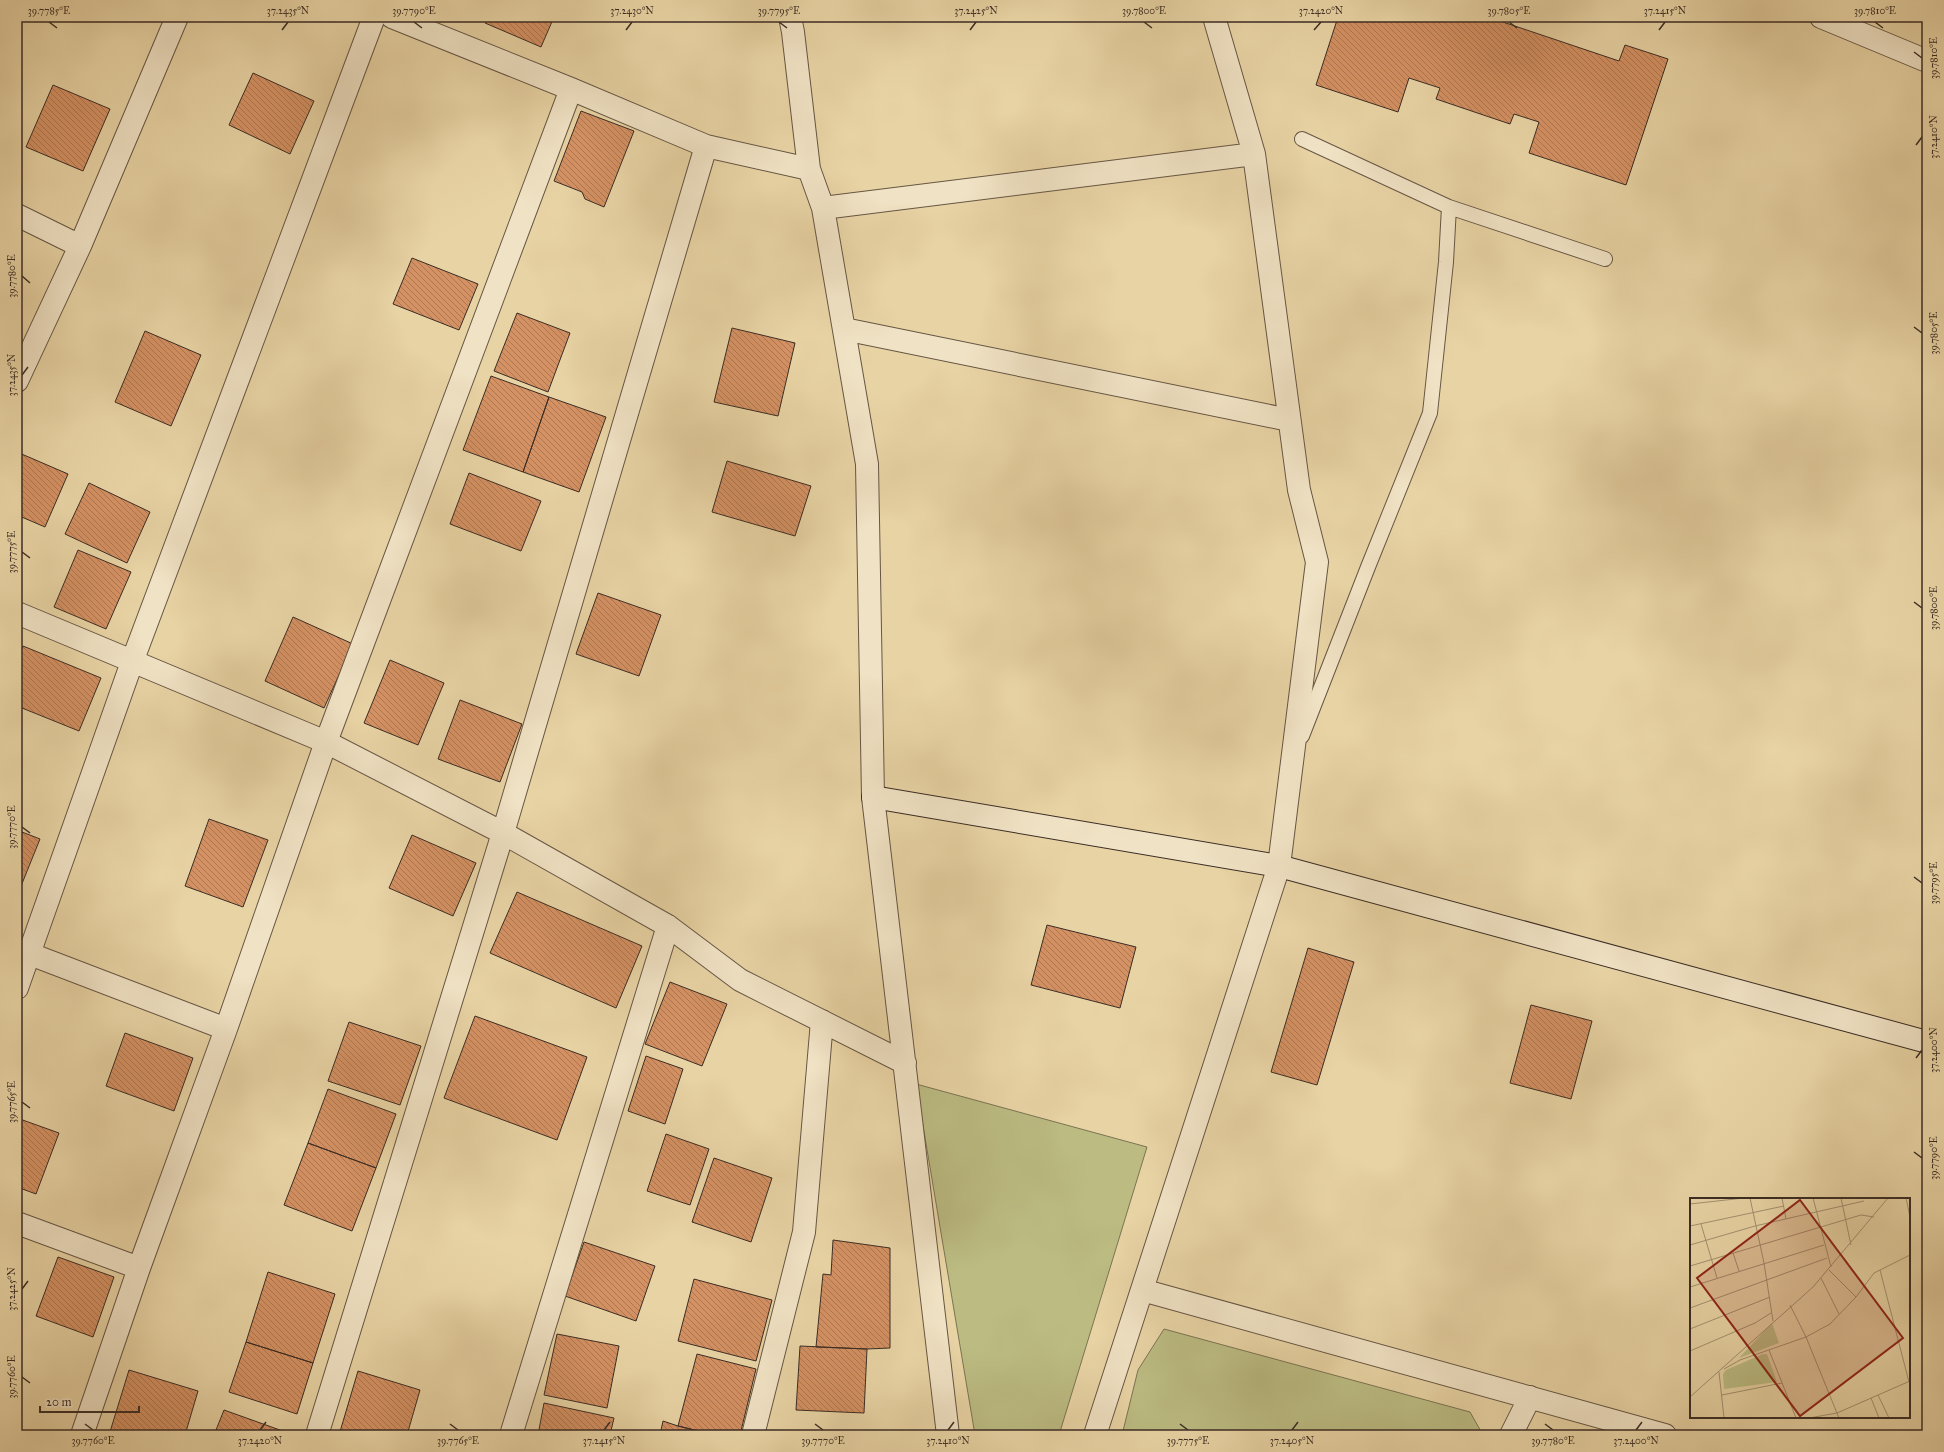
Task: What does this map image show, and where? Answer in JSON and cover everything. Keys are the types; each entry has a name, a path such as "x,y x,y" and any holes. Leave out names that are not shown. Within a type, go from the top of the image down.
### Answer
{"street":[{"path":"17,381 80,246 177,17"},
{"path":"17,988 132,662 374,17"},
{"path":"392,17 571,89 706,146 809,169"},
{"path":"790,17 809,169 823,208 867,464 873,797 948,1435"},
{"path":"1095,1435 1279,866 1317,562 1299,490 1254,154 1214,17"},
{"path":"1821,17 1927,61"},
{"path":"82,1435 139,1268 226,1029 326,742 571,89"},
{"path":"317,1435 503,833 706,146"},
{"path":"823,208 1254,154"},
{"path":"17,215 80,246"},
{"path":"844,329 1289,420"},
{"path":"17,613 326,742 503,833 668,926 740,980 904,1063"},
{"path":"873,797 1279,866 1927,1042"},
{"path":"511,1435 668,926"},
{"path":"30,954 226,1029"},
{"path":"753,1435 804,1232 822,1021"},
{"path":"17,1223 139,1268"},
{"path":"1142,1290 1665,1435"},
{"path":"1511,1435 1530,1397"}],"lane":[{"path":"1302,139 1449,207 1605,259"},
{"path":"1292,763 1365,574 1430,413 1446,262 1449,207"}],"green space":[{"path":"916,1084 1147,1147 1059,1435 975,1435"},
{"path":"1164,1329 1470,1412 1483,1435 1122,1435 1138,1370"}],"building":[{"path":"487,17 554,17 541,47 485,23"},
{"path":"1338,17 1488,17 1619,61 1625,45 1668,59 1626,185 1529,153 1539,122 1514,114 1510,124 1436,99 1440,88 1409,78 1398,112 1316,85"},
{"path":"253,73 314,101 290,154 229,125"},
{"path":"53,85 110,109 83,171 26,147"},
{"path":"581,111 634,131 604,207 585,199 582,192 554,181"},
{"path":"412,258 478,284 459,330 393,304"},
{"path":"517,313 570,333 548,392 494,371"},
{"path":"732,328 795,343 778,416 714,402"},
{"path":"145,331 201,355 171,426 115,402"},
{"path":"491,376 549,397 523,472 463,450"},
{"path":"549,397 606,417 579,492 523,472"},
{"path":"17,452 68,474 45,527 17,515"},
{"path":"727,461 811,486 795,536 712,512"},
{"path":"469,473 541,501 521,551 450,524"},
{"path":"89,483 150,512 127,563 65,534"},
{"path":"78,550 131,572 106,629 54,607"},
{"path":"598,593 661,615 639,676 576,654"},
{"path":"293,617 353,644 324,708 265,681"},
{"path":"23,646 101,678 79,731 17,706 17,660"},
{"path":"390,660 444,683 418,745 364,723"},
{"path":"460,700 522,724 500,782 438,759"},
{"path":"209,819 268,840 243,907 185,886"},
{"path":"17,830 40,839 17,896"},
{"path":"412,835 476,863 453,916 389,888"},
{"path":"517,892 642,946 616,1008 490,953"},
{"path":"1047,925 1136,947 1120,1008 1031,985"},
{"path":"1308,948 1354,962 1317,1085 1271,1072"},
{"path":"670,982 727,1004 702,1066 645,1044"},
{"path":"1531,1005 1592,1021 1571,1099 1510,1083"},
{"path":"475,1016 587,1057 557,1140 444,1098"},
{"path":"349,1022 421,1046 400,1105 328,1081"},
{"path":"125,1033 193,1058 174,1111 106,1086"},
{"path":"646,1056 683,1069 665,1124 628,1111"},
{"path":"328,1089 396,1114 376,1168 308,1143"},
{"path":"17,1118 59,1133 36,1194 17,1187"},
{"path":"666,1134 709,1149 690,1205 647,1191"},
{"path":"308,1143 376,1168 352,1231 284,1205"},
{"path":"714,1158 772,1178 751,1242 692,1222"},
{"path":"833,1240 890,1248 890,1348 867,1349 816,1347 823,1274 831,1275"},
{"path":"584,1242 655,1266 636,1321 565,1296"},
{"path":"58,1257 114,1277 93,1337 36,1316"},
{"path":"268,1272 335,1294 313,1363 246,1342"},
{"path":"694,1279 772,1300 756,1361 678,1341"},
{"path":"557,1334 619,1346 607,1408 544,1395"},
{"path":"246,1342 313,1363 297,1414 229,1392"},
{"path":"800,1346 867,1349 864,1413 796,1410"},
{"path":"697,1354 756,1369 740,1435 715,1435 678,1426"},
{"path":"129,1370 198,1391 185,1435 109,1435"},
{"path":"358,1371 420,1390 407,1435 339,1435"},
{"path":"544,1403 614,1418 610,1435 538,1435"},
{"path":"224,1410 291,1434 214,1435"},
{"path":"663,1421 678,1426 715,1435 660,1435"}]}
